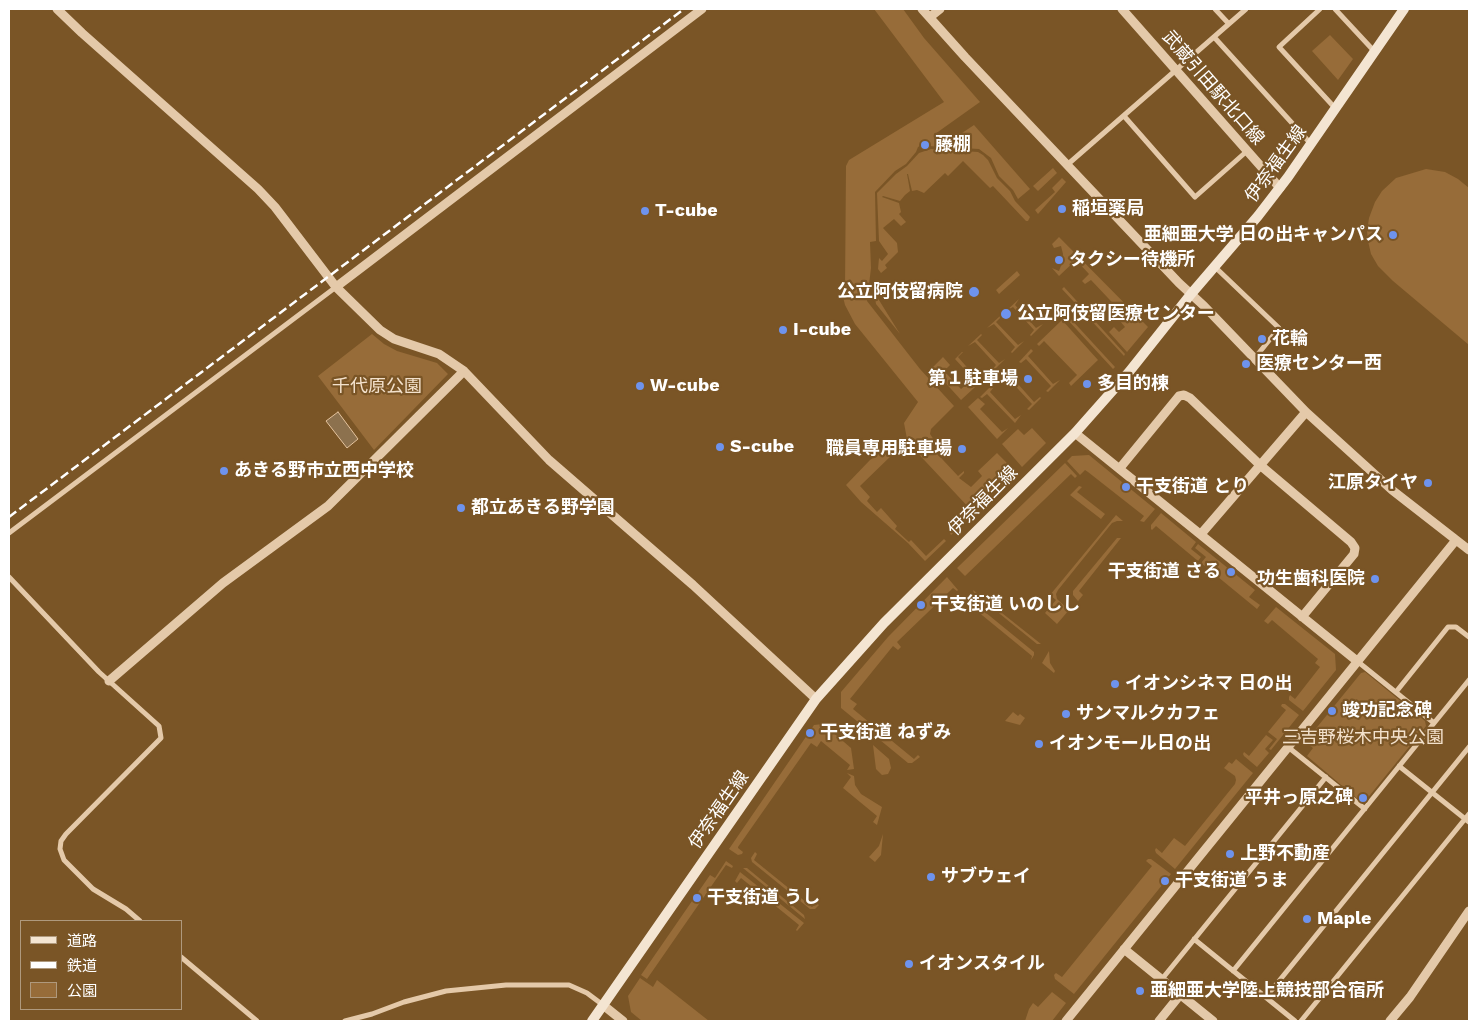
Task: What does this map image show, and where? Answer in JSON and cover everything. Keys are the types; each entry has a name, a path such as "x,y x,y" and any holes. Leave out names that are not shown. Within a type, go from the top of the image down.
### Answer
{"main road":[{"name":"伊奈福生線","path":"592,1021 816,699 884,623 1075,433 1129,372 1191,294 1280,188 1312,144 1402,10"}],"street":[{"path":"58,9 82,33 258,189 292,229 336,287 387,335 407,344 439,354 464,371 549,460 693,585 816,699"},
{"path":"9,534 702,9"},
{"path":"922,9 1067,165 1306,412 1392,490 1469,550"},
{"path":"930,17 940,9"},
{"name":"武蔵引田駅北口線","path":"1122,9 1280,188"},
{"path":"1215,9 1229,24"},
{"path":"1067,165 1246,9"},
{"path":"1320,9 1279,47 1335,108"},
{"path":"1335,9 1374,51"},
{"path":"1214,37 1312,144"},
{"path":"1124,116 1195,197 1247,151"},
{"path":"1215,266 1279,328 1254,358"},
{"path":"109,681 223,583 257,556 328,506 464,371"},
{"path":"1120,468 1179,396 1184,395 1190,398 1260,465 1352,542 1355,548 1354,554 1302,617"},
{"path":"1201,534 1306,412"},
{"path":"1075,433 1434,723"},
{"path":"1066,1021 1456,540"},
{"path":"9,577 109,681 159,726 161,738 66,834 61,841 60,849 64,860 93,889 139,920"},
{"path":"1396,692 1448,627 1456,627 1469,637"},
{"path":"1233,971 1469,680"},
{"path":"1288,747 1365,809"},
{"path":"1266,997 1469,747"},
{"path":"1302,1021 1468,819 1400,766"},
{"path":"1162,979 1326,777"},
{"path":"1390,1021 1410,997 1469,911"},
{"path":"1194,939 1295,1021"},
{"path":"1124,949 1213,1021"},
{"path":"182,959 257,1021"},
{"path":"345,1021 446,991 506,984 569,985 587,993 623,1021"},
{"path":"1159,1021 1180,994"}],"green space":[{"path":"874,9 903,9 924,38 980,102 935,134 937,138 953,139 974,125 1030,189 1018,199 1013,190 999,176 991,158 979,149 928,146 923,144 918,147 906,164 895,171 875,192 876,241 870,242 871,268 867,301 920,369 954,406 931,429 930,434 934,440 929,445 958,476 964,471 959,478 971,487 982,476 978,471 997,453 1008,464 1006,466 1008,469 1011,467 1016,473 951,535 950,533 972,511 911,446 899,457 894,453 860,486 870,497 867,501 877,512 881,508 897,526 895,529 909,542 911,540 926,556 944,539 946,541 925,561 908,543 861,502 846,485 870,460 899,439 907,439 904,423 918,402 855,324 845,305 843,297 845,288 846,166 849,160 944,102"},
{"path":"1330,35 1353,59 1338,80 1312,51"},
{"path":"931,149 978,152 983,155 988,160 997,178 1010,191 1015,201 1030,217 1026,221 993,186 990,188 963,161 948,176 945,173 924,193 917,190 912,191 907,174 910,191 900,201 882,197 899,203 901,212 899,214 906,222 901,226 894,219 883,228 897,243 898,252 885,265 887,268 881,273 878,269 879,258 882,261 888,254 879,241 877,193 919,153"},
{"path":"1053,168 1057,173 1038,191 1033,186"},
{"path":"1426,169 1445,172 1469,188 1469,345 1393,281 1378,266 1371,254 1367,231 1369,218 1375,202 1382,191 1396,178"},
{"path":"1062,178 1066,182 1038,214 1035,210 1055,192 1052,188"},
{"path":"1059,237 1148,327 1127,352 1109,332 1114,327 1119,332 1125,327 1120,321 1125,316 1091,280 1085,284 1082,281 1089,274 1076,260 1059,276 1052,268 1059,271 1062,263 1063,254 1061,246 1054,248 1052,244"},
{"path":"1017,271 1020,275 999,294 996,290"},
{"path":"1064,287 1125,354 1124,356 1062,289"},
{"path":"874,292 900,334 876,304"},
{"path":"1019,299 1015,305 1036,328 1043,324 1031,336 1034,330 1013,307 1006,311"},
{"path":"1000,316 996,322 1018,345 1024,341 1012,353 1015,347 994,324 987,328"},
{"path":"1069,317 1115,367 1113,369 1066,318"},
{"path":"1062,320 1098,360 1071,386 1069,383 1077,375 1044,341 1039,346 1037,344"},
{"name":"千代原公園","path":"372,334 384,344 397,351 437,363 448,374 374,450 318,376"},
{"path":"981,334 977,340 999,363 1005,359 993,371 996,365 975,342 968,346"},
{"path":"1031,349 1033,351 1028,356 1053,384 1060,380 1048,392 1046,391 1051,386 1026,359 1021,363 1019,362"},
{"path":"962,352 958,357 979,381 986,377 961,400 932,368 943,357 950,365 944,371 961,389 967,384 972,388 977,383 955,359"},
{"path":"1011,367 1014,369 1009,374 1034,402 1041,398 1029,410 1027,409 1032,404 1006,376 1001,381 999,380"},
{"path":"992,385 994,387 990,392 1015,419 1021,415 1015,423 987,394 982,398 980,397"},
{"path":"978,398 985,404 980,409 1002,432 1008,428 997,439 968,407"},
{"path":"1032,428 1046,443 1022,467 1002,444 1018,429 1024,435"},
{"path":"1089,455 1155,509 1144,522 1140,521 1144,516 1085,470 1080,475 1067,461 1072,456"},
{"path":"1065,463 1077,476 1075,478 1071,474 965,576 957,568"},
{"path":"1079,486 1082,487 1077,492 1105,514 1101,519 1070,495"},
{"path":"1161,513 1196,542 1191,549 1201,557 1198,561 1156,526 1151,529 1151,525"},
{"path":"1116,515 1123,521 1112,523 1058,590 1056,594 1057,599 1069,610 1057,624 1045,613 1056,600 1050,595"},
{"path":"1117,538 1121,538 1079,591 1083,595 1078,601 1073,595 1073,591"},
{"path":"1198,544 1255,590 1249,597 1260,605 1257,609 1201,563 1206,557 1195,548"},
{"path":"947,577 958,590 953,588 897,642 901,647 898,650 893,646 850,699 857,704 853,709 914,759 918,755 920,757 912,763 908,763 841,708 841,692 888,637"},
{"path":"973,590 1041,644 1037,644 974,593"},
{"path":"969,599 1034,652 1031,660 1032,656 966,602 960,607 957,604 961,600"},
{"path":"1276,607 1335,654 1336,670 1303,711 1289,700 1289,697 1290,695 1295,699 1320,667 1315,663 1318,659 1272,620 1268,624 1264,621"},
{"path":"1049,651 1050,663 1055,671 1054,673 1042,663"},
{"name":"三吉野桜木中央公園","path":"1365,672 1425,721 1426,726 1366,800 1360,801 1307,756 1313,748 1305,742 1361,673"},
{"path":"1285,704 1299,715 1271,750 1269,749 1277,739 1268,732 1286,710 1281,706"},
{"path":"1013,712 1025,718 1020,725 1005,721"},
{"path":"823,724 851,748 854,769 847,770 850,765 821,741 817,747 811,743 738,847 743,852 742,854 738,855 729,849 814,725"},
{"path":"1266,735 1273,740 1265,749 1269,753 1257,767 1243,754 1244,752 1249,756"},
{"path":"873,745 889,759 891,768 888,774 882,775 876,769"},
{"path":"1236,759 1253,773 1175,869 1156,853 1156,848 1162,853 1174,838 1185,846 1235,784 1235,776 1224,768 1229,762 1232,764"},
{"path":"847,773 854,776 855,785 861,794 882,807 877,825 873,822 877,816 843,788 851,777"},
{"path":"883,834 881,855 875,862 869,857 879,846"},
{"path":"755,852 757,854 754,860 812,907 816,903 819,905 815,909 810,909 752,862 751,858"},
{"path":"1151,859 1171,874 1074,994 1055,979 1054,975 1056,973 1062,977 1152,866 1146,861"},
{"path":"726,861 733,866 732,868 726,865 647,979 641,975 710,875 715,878"},
{"path":"743,868 747,868 804,915 805,919"},
{"path":"740,872 804,923 797,931 799,925 741,878 737,883 735,881"},
{"path":"640,978 653,987 657,980 709,1021 642,1021 631,1012 628,996"},
{"path":"1052,992 1066,1003 1052,1021 1025,1021 1033,1003 1038,1007"}],"shaded area":[{"path":"338,412 358,439 347,448 326,421"}],"railway":[{"path":"9,517 684,9"}],"place":[{"name":"藤棚","path":"925,145"},
{"name":"稲垣薬局","path":"1062,209"},
{"name":"T-cube","path":"645,211"},
{"name":"亜細亜大学 日の出キャンパス","path":"1393,235"},
{"name":"タクシー待機所","path":"1059,260"},
{"name":"公立阿伎留病院","path":"974,292"},
{"name":"公立阿伎留医療センター","path":"1006,314"},
{"name":"I-cube","path":"783,330"},
{"name":"花輪","path":"1262,339"},
{"name":"医療センター西","path":"1246,364"},
{"name":"第１駐車場","path":"1028,379"},
{"name":"多目的棟","path":"1087,384"},
{"name":"W-cube","path":"640,386"},
{"name":"S-cube","path":"720,447"},
{"name":"職員専用駐車場","path":"962,449"},
{"name":"あきる野市立西中学校","path":"224,471"},
{"name":"江原タイヤ","path":"1428,483"},
{"name":"干支街道 とり","path":"1126,487"},
{"name":"都立あきる野学園","path":"461,508"},
{"name":"干支街道 さる","path":"1231,572"},
{"name":"功生歯科医院","path":"1375,579"},
{"name":"干支街道 いのしし","path":"921,605"},
{"name":"イオンシネマ 日の出","path":"1115,684"},
{"name":"竣功記念碑","path":"1332,711"},
{"name":"サンマルクカフェ","path":"1066,714"},
{"name":"干支街道 ねずみ","path":"810,733"},
{"name":"イオンモール日の出","path":"1039,744"},
{"name":"平井っ原之碑","path":"1363,798"},
{"name":"上野不動産","path":"1230,854"},
{"name":"サブウェイ","path":"931,877"},
{"name":"干支街道 うま","path":"1165,881"},
{"name":"干支街道 うし","path":"697,898"},
{"name":"Maple","path":"1307,919"},
{"name":"イオンスタイル","path":"909,964"},
{"name":"亜細亜大学陸上競技部合宿所","path":"1140,991"}]}
